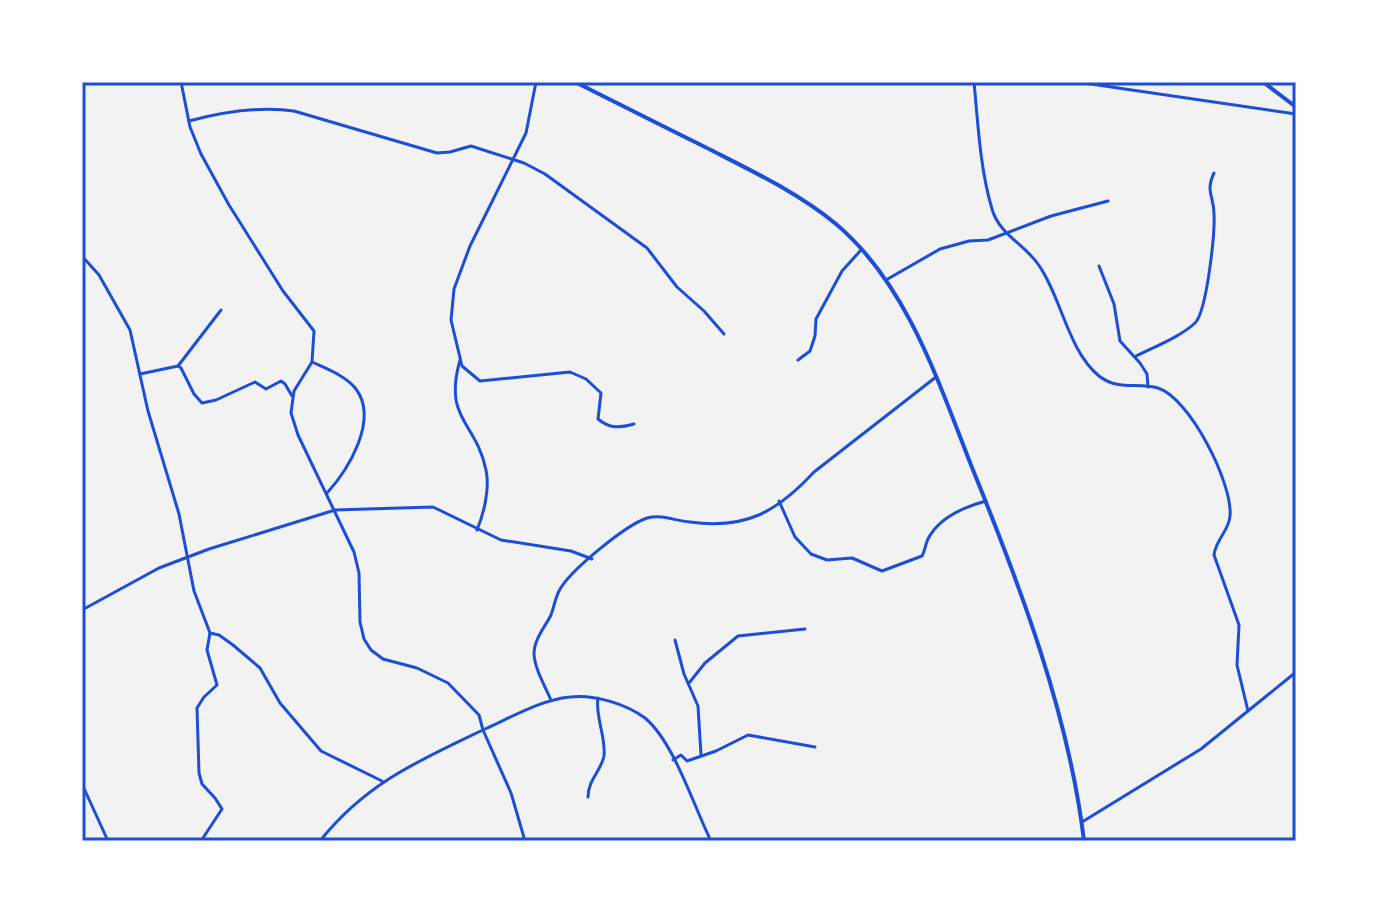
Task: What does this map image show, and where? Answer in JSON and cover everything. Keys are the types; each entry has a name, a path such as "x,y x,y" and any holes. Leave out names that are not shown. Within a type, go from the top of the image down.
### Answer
{"main road":[{"path":"575,82 762,176 835,223 886,280 936,377 1022,596 1055,703 1084,841"},
{"path":"1263,82 1296,107"}],"street":[{"path":"181,82 188,122 201,154 283,291 312,326 315,336 312,362 292,396 291,413 295,428 356,560 361,594 360,622 367,644 383,659 417,668 448,683 479,715 511,793 525,841"},
{"path":"536,82 526,133 470,246 454,289 451,320 462,366 480,381 570,372 578,374 601,393 598,419 605,425 618,428 634,424"},
{"path":"974,82 992,211 1007,234 1038,263 1086,361 1099,376 1122,386 1161,389 1202,433 1228,489 1230,517 1216,543 1214,555 1236,613 1239,634 1237,665 1248,711"},
{"path":"1077,82 1296,114"},
{"path":"188,122 227,113 276,109 323,119 437,153 471,146 514,160 545,174 632,234 677,287 724,334"},
{"path":"1136,356 1187,328 1198,318 1209,273 1214,213 1208,184 1214,173"},
{"path":"886,280 931,252 958,243 988,240 1051,216 1108,201"},
{"path":"798,360 810,351 816,319 842,271 861,250"},
{"path":"82,256 99,275 113,303 125,318 179,514 197,603 210,633 207,650 217,685 197,708 199,779 222,809 201,841"},
{"path":"1099,266 1114,304 1120,341 1136,356 1147,374 1148,387"},
{"path":"140,374 178,366 221,310"},
{"path":"461,358 454,382 455,401 487,473 487,487 477,530"},
{"path":"312,362 355,388 362,404 361,436 339,480 327,493"},
{"path":"178,366 202,403 255,382 266,389 281,381 292,396"},
{"path":"551,700 537,668 536,642 558,593 570,575 623,529 652,517 703,524 743,523 767,512 936,377"},
{"path":"779,501 795,537 811,554 827,560 852,558 882,571 922,556 928,538 946,520 964,507 986,501"},
{"path":"82,610 122,586 187,558 335,510 433,507 501,540 571,551 592,559"},
{"path":"689,683 705,663 738,636 805,629"},
{"path":"210,633 233,645 260,668 280,703 321,751 382,781"},
{"path":"675,640 684,674 698,706 701,755"},
{"path":"1082,822 1177,765 1296,672"},
{"path":"320,841 357,801 382,781 449,745 551,700 570,697 598,698 642,716 660,735 711,841"},
{"path":"588,797 590,781 604,758 601,722 596,708 598,698"},
{"path":"673,760 681,755 687,761 748,735 815,747"},
{"path":"82,784 108,841"}]}
